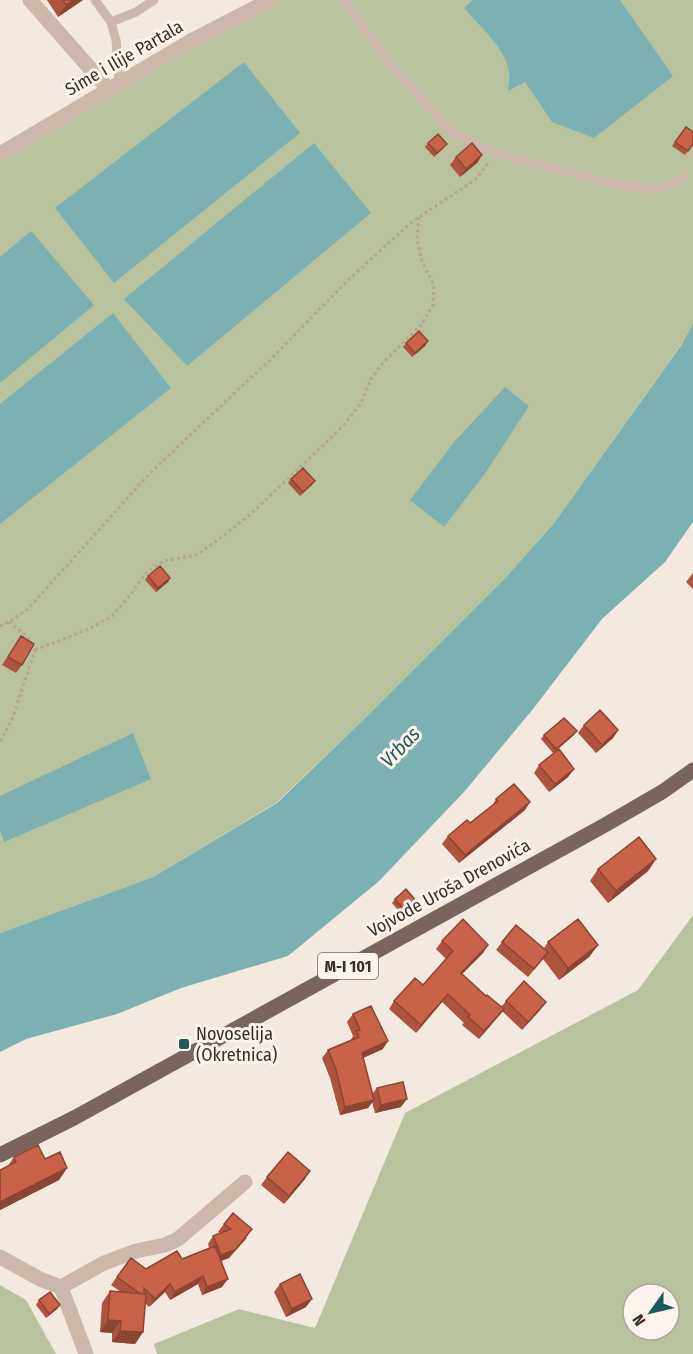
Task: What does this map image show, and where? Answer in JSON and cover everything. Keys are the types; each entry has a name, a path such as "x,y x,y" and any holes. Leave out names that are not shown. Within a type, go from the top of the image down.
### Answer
{"main road":[{"name":"Vojvode Uroša Drenovića","path":"0,1155 106,1100 605,825 662,792 693,770"}],"street":[{"path":"30,0 114,88"},
{"name":"Sime i Ilije Partala","path":"0,154 191,41 270,0"},
{"path":"61,1287 104,1263 178,1239 245,1182"},
{"path":"0,1257 40,1279 61,1287 86,1354"}],"lane":[{"path":"95,0 111,22 116,40 114,88"},
{"path":"111,22 136,12 154,0"},
{"path":"344,0 393,68 452,132 495,153 613,184 658,190 687,176"}],"path":[{"path":"0,626 28,609 150,473 273,357 375,253 419,217 475,180 495,153"},
{"path":"35,650 91,628 112,616 146,573 164,561 197,555 227,534 343,426 361,403 371,379 382,364 421,325 433,305 434,285 423,262 417,239 419,217"},
{"path":"0,741 12,720 35,650 28,637 9,622"}],"green space":[{"path":"270,0 693,0 693,323 683,342 554,523 508,575 276,803 153,877 0,933 0,154"},
{"path":"693,915 693,1354 157,1354 154,1344 239,1309 315,1328 405,1113 638,990"},
{"path":"0,1285 26,1300 56,1354 0,1354"}],"water":[{"path":"473,0 620,0 673,76 594,138 552,122 525,82 508,91 509,72 503,54 464,8"},
{"path":"244,62 300,133 114,283 55,208"},
{"path":"314,143 371,213 187,366 124,299"},
{"path":"31,231 94,305 0,383 0,257"},
{"path":"113,313 171,388 0,524 0,404"},
{"name":"Vrbas","path":"693,323 693,522 665,562 602,619 533,709 464,792 378,882 288,956 181,988 117,1014 26,1039 0,1052 0,933 153,877 277,803 508,575 554,523 682,344"},
{"path":"505,387 529,406 484,475 444,527 410,500 455,441"},
{"path":"133,733 151,779 4,842 0,830 0,796"}],"building":[{"path":"63,0 74,0 66,5"},
{"path":"686,127 693,132 693,144 688,151 675,142"},
{"path":"438,134 447,144 437,153 428,143"},
{"path":"472,143 482,155 466,169 456,157"},
{"path":"419,331 428,341 415,353 406,343"},
{"path":"303,468 315,481 303,492 291,479"},
{"path":"160,566 170,578 158,588 148,576"},
{"path":"21,636 34,644 22,665 8,657"},
{"path":"600,710 618,730 602,745 584,725"},
{"path":"564,718 577,731 556,749 544,735"},
{"path":"559,749 574,769 555,784 539,765"},
{"path":"514,784 530,802 465,855 448,836 467,820 470,823 498,801 496,799"},
{"path":"639,837 656,859 616,891 598,869"},
{"path":"406,889 417,902 406,912 395,899"},
{"path":"463,919 488,945 461,973 504,1009 484,1031 448,994 421,1025 394,1001 415,978 423,985 453,951 442,941"},
{"path":"578,919 598,945 568,968 548,942"},
{"path":"516,925 548,952 534,969 502,942"},
{"path":"524,981 546,1002 528,1022 506,1001"},
{"path":"371,1006 388,1041 362,1053 374,1100 345,1107 336,1070 328,1050 359,1037 356,1031 360,1030 353,1014"},
{"path":"403,1082 407,1099 381,1105 377,1088"},
{"path":"38,1145 45,1159 60,1152 67,1168 0,1202 0,1170 16,1162 14,1157"},
{"path":"288,1152 310,1171 289,1196 267,1177"},
{"path":"233,1213 252,1229 235,1250 221,1255 213,1236 231,1229 224,1224"},
{"path":"215,1246 228,1279 207,1287 203,1276 175,1292 170,1284 155,1299 144,1288 144,1294 139,1293 117,1277 131,1258 146,1269 177,1251 182,1259"},
{"path":"300,1274 312,1299 292,1309 280,1284"},
{"path":"110,1291 146,1294 143,1332 120,1331 121,1321 108,1320"},
{"path":"50,1292 60,1305 49,1314 39,1300"}],"place":[{"name":"Novoselija (Okretnica)","path":"184,1044"}]}
